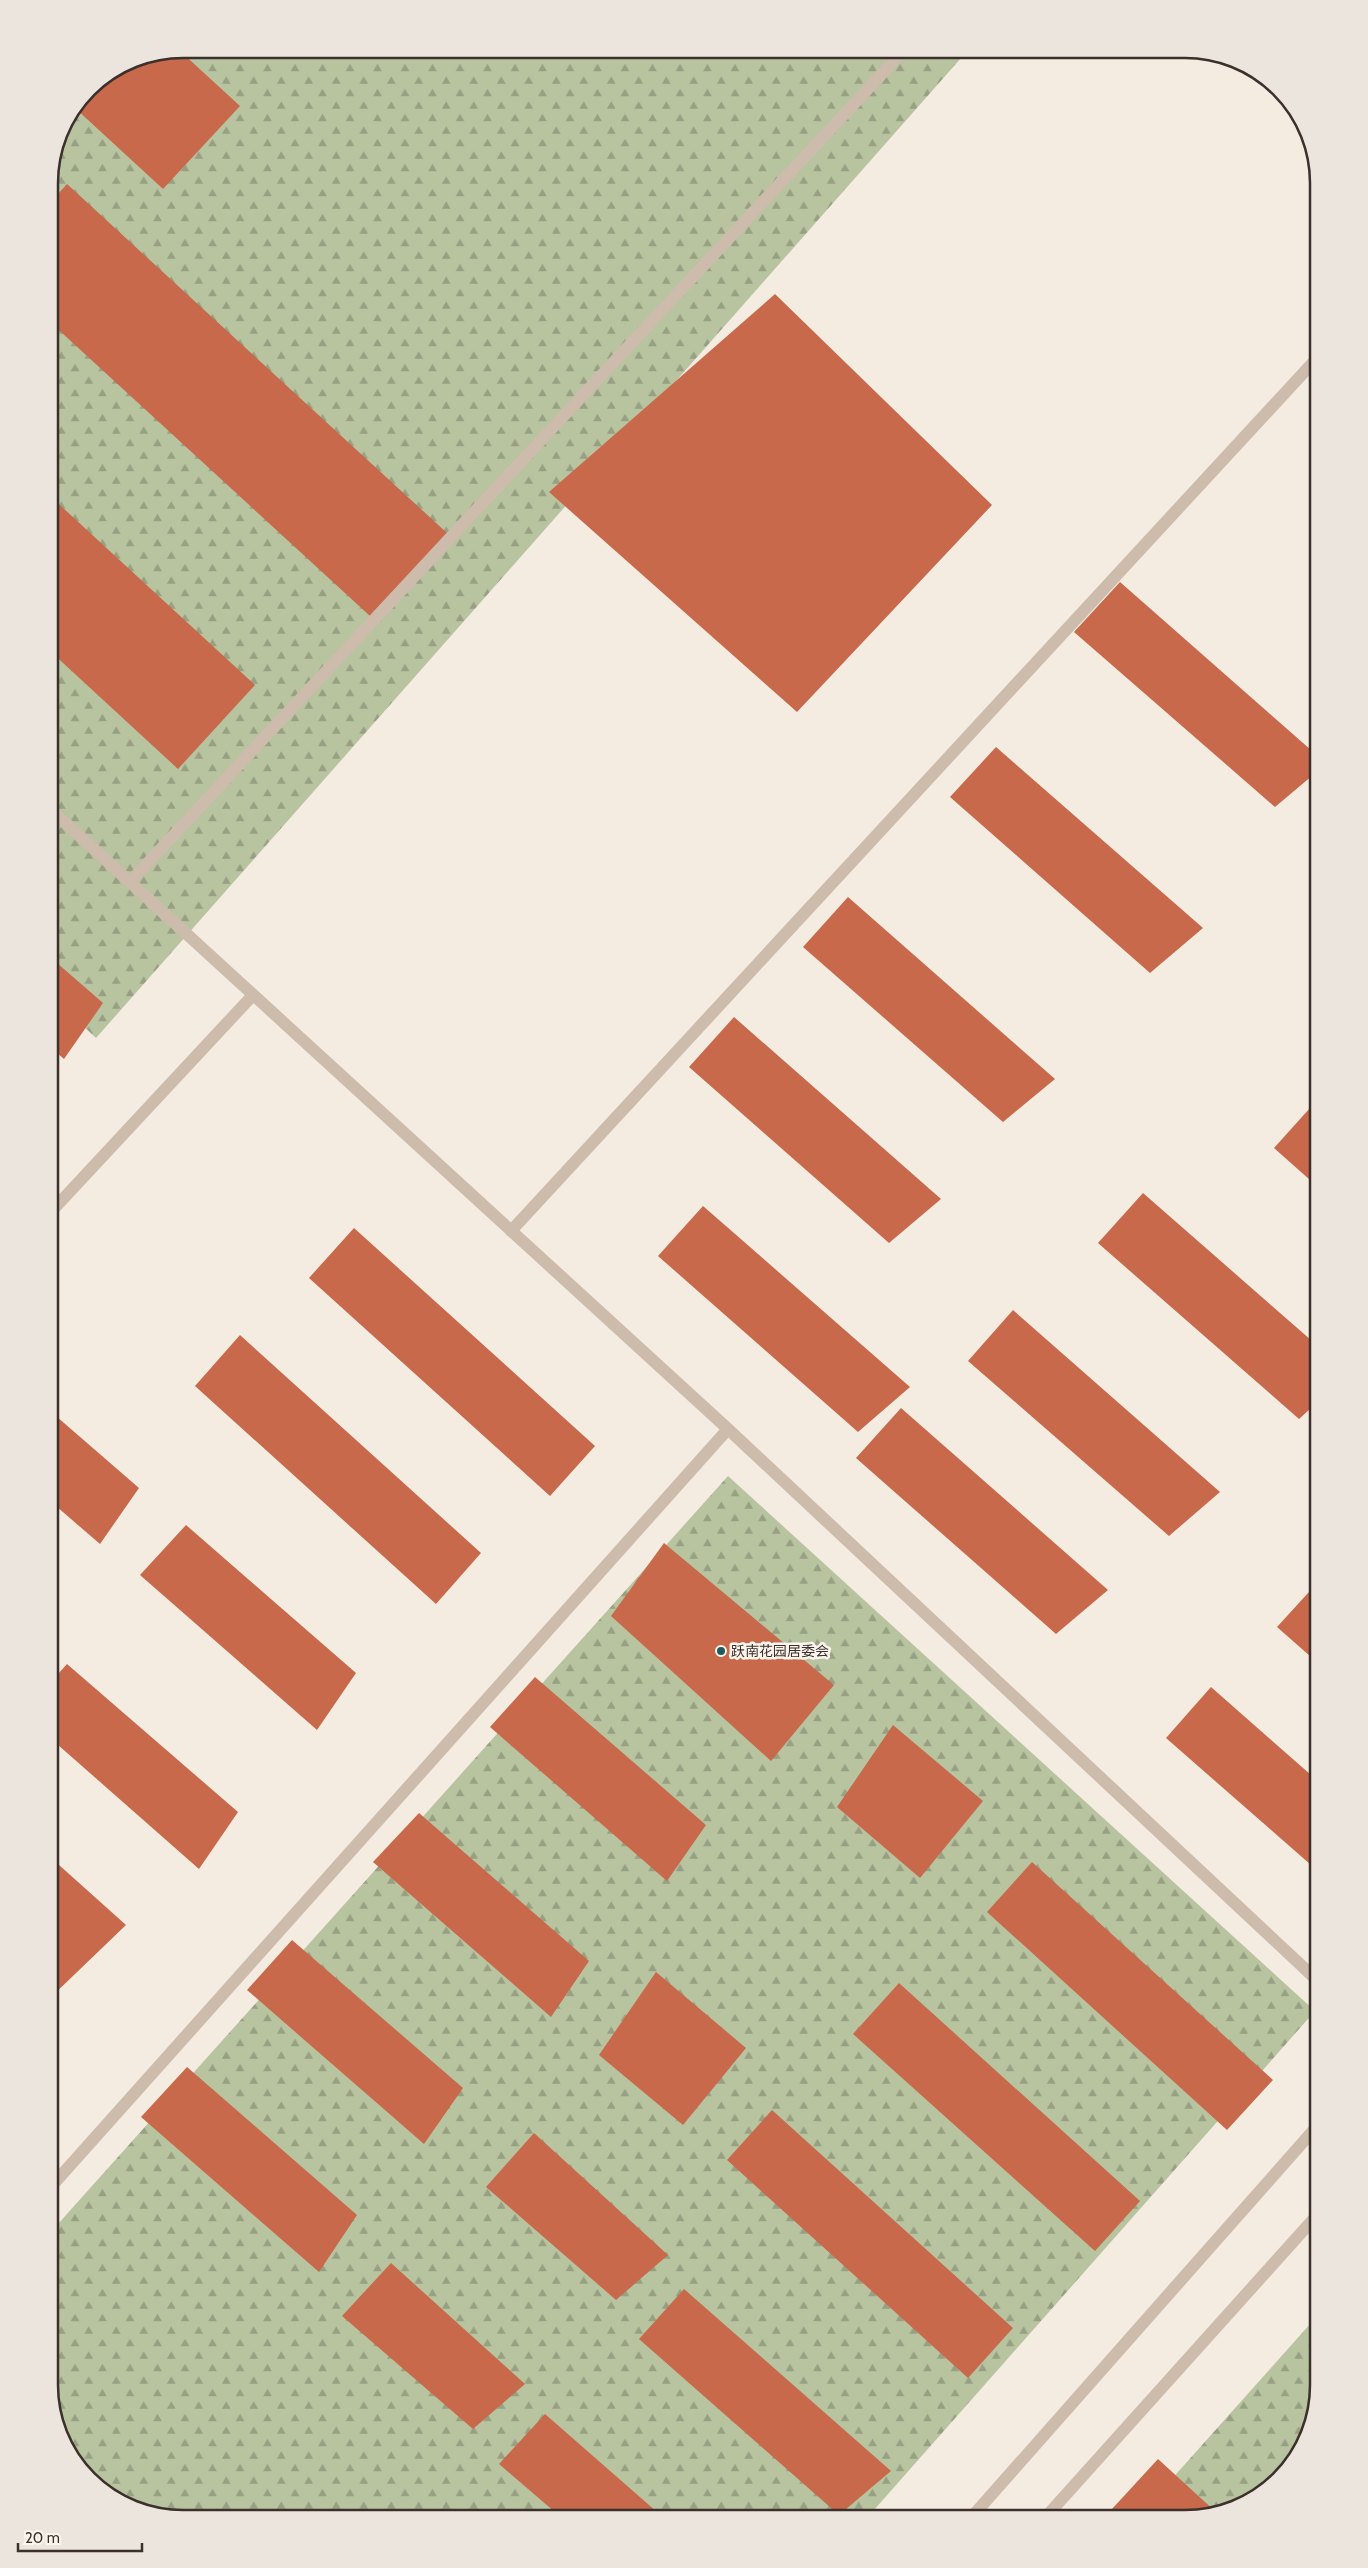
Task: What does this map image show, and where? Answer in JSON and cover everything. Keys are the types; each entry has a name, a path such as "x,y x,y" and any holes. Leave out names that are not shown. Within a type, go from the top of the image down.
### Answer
{"street":[{"path":"130,882 896,58"},
{"path":"511,1231 1310,366"},
{"path":"58,816 728,1429 1310,1974"},
{"path":"58,1204 254,995"},
{"path":"58,2179 728,1429"},
{"path":"978,2510 1310,2134"},
{"path":"1052,2510 1310,2223"}],"green space":[{"path":"175,58 961,58 96,1038 58,1002 58,175 62,150 67,135 74,120 94,94 127,70 158,60"},
{"path":"728,1476 1310,2006 1310,2017 874,2510 175,2510 143,2504 127,2498 113,2489 89,2468 70,2441 62,2418 58,2393 58,2224"},
{"path":"1310,2324 1310,2385 1306,2418 1298,2441 1274,2474 1248,2494 1218,2506 1185,2510 1144,2510"}],"building":[{"path":"188,58 240,106 163,189 80,112 94,94 127,70 158,60"},
{"path":"67,184 447,533 370,616 58,329 58,194"},
{"path":"775,294 992,505 797,712 549,492"},
{"path":"58,503 255,685 178,769 58,658"},
{"path":"1120,582 1310,749 1310,778 1275,807 1074,632"},
{"path":"996,747 1203,928 1150,973 950,797"},
{"path":"848,897 1055,1079 1003,1122 803,947"},
{"path":"58,964 103,1003 64,1059 58,1054"},
{"path":"734,1017 941,1199 889,1243 689,1067"},
{"path":"1310,1108 1310,1180 1274,1148"},
{"path":"1143,1193 1310,1339 1310,1409 1299,1419 1098,1243"},
{"path":"703,1206 910,1387 858,1432 658,1256"},
{"path":"354,1228 595,1446 550,1496 309,1278"},
{"path":"1013,1310 1220,1492 1169,1536 968,1361"},
{"path":"240,1335 481,1553 436,1604 195,1386"},
{"path":"901,1408 1108,1590 1056,1634 856,1458"},
{"path":"58,1418 139,1488 100,1544 58,1508"},
{"path":"186,1525 356,1673 317,1730 140,1575"},
{"name":"跃南花园居委会","path":"664,1543 834,1685 771,1761 611,1616"},
{"path":"1310,1591 1310,1656 1277,1627"},
{"path":"67,1664 238,1812 199,1869 58,1745 58,1674"},
{"path":"535,1677 706,1825 667,1881 490,1727"},
{"path":"1211,1687 1310,1774 1310,1864 1166,1738"},
{"path":"893,1725 983,1801 920,1878 837,1807"},
{"path":"419,1813 589,1961 551,2017 373,1862"},
{"path":"1032,1862 1273,2080 1227,2130 987,1912"},
{"path":"58,1864 126,1925 58,1990"},
{"path":"292,1940 463,2088 424,2144 247,1990"},
{"path":"656,1972 746,2048 683,2125 599,2055"},
{"path":"899,1983 1140,2201 1095,2251 853,2034"},
{"path":"187,2067 357,2215 319,2272 141,2117"},
{"path":"772,2110 1013,2328 968,2378 727,2160"},
{"path":"534,2133 668,2255 616,2300 486,2187"},
{"path":"391,2263 525,2384 473,2429 342,2316"},
{"path":"684,2289 891,2471 845,2510 833,2510 639,2339"},
{"path":"545,2414 655,2510 553,2510 499,2464"},
{"path":"1158,2459 1211,2508 1185,2510 1112,2509"}],"place":[{"name":"跃南花园居委会","path":"721,1651"}]}
